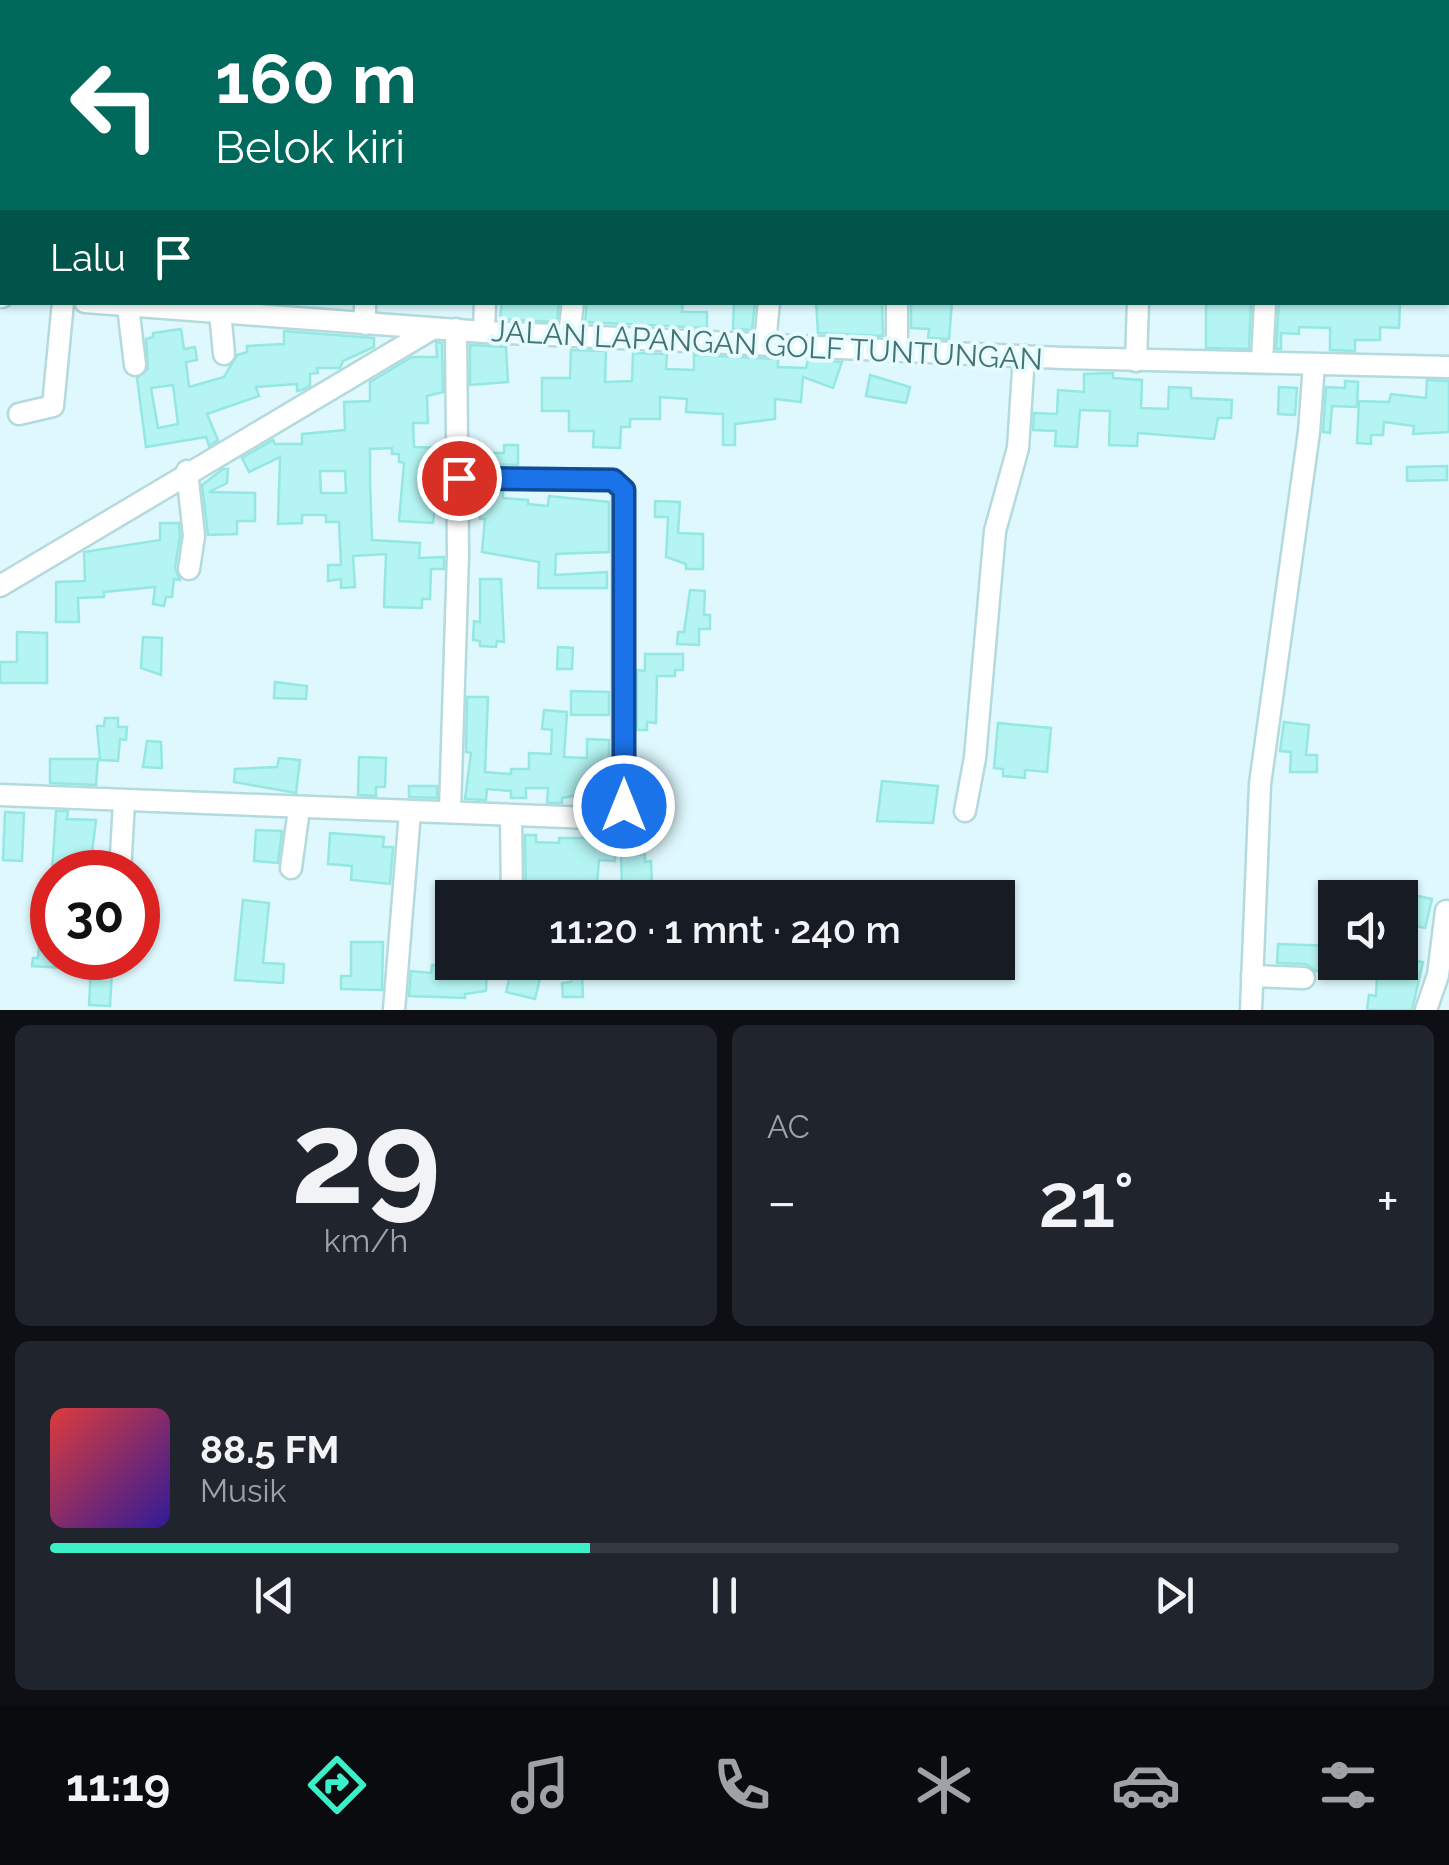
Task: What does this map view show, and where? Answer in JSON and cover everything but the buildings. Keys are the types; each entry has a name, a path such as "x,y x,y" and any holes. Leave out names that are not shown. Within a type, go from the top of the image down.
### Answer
{"street":[{"path":"19,414 53,406 63,305"},
{"name":"JALAN LAPANGAN GOLF TUNTUNGAN","path":"117,305 484,332 1136,361 1449,367"},
{"path":"365,324 366,305"},
{"path":"484,305 484,332"},
{"path":"570,336 573,305"},
{"path":"765,344 769,305"},
{"path":"896,348 897,305"},
{"path":"1136,361 1138,305"},
{"path":"1262,362 1265,305"},
{"path":"128,306 135,364"},
{"path":"220,312 224,354"},
{"path":"0,586 432,329"},
{"path":"450,810 459,478 456,329"},
{"path":"966,811 975,758 995,531 1018,448 1024,356"},
{"path":"1251,1010 1260,784 1309,432 1314,364"},
{"path":"188,471 194,536 188,569"},
{"path":"0,795 299,809 450,810 617,820 623,814 624,490 613,480 459,478"},
{"path":"121,850 124,802"},
{"path":"292,868 299,809"},
{"path":"394,1010 410,812"},
{"path":"512,816 512,880"},
{"path":"1426,1010 1438,975 1446,910"},
{"path":"1252,976 1304,978"}],"route":[{"path":"459,478 613,480 624,490 624,806"}]}
